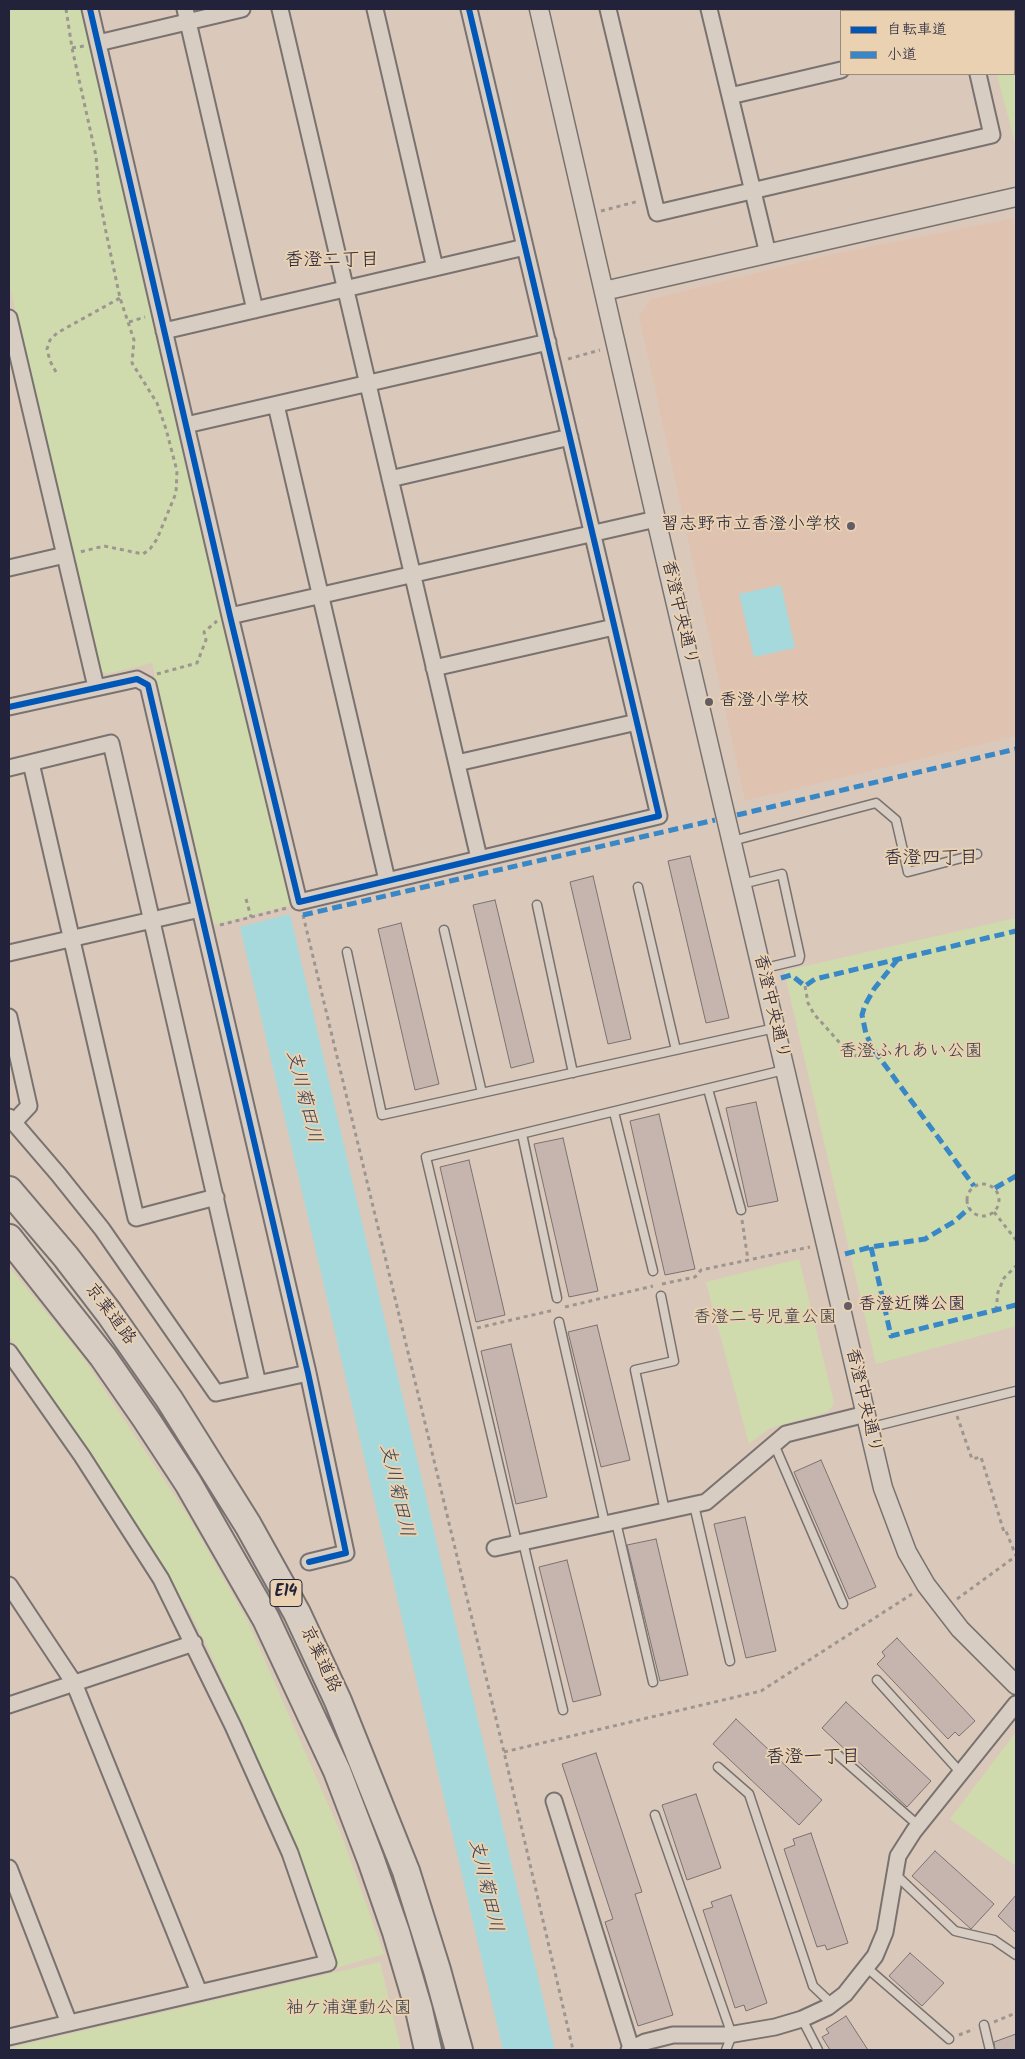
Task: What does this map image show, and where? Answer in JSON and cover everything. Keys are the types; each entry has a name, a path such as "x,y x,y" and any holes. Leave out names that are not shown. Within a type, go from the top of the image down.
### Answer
{"highway":[{"name":"京葉道路","path":"9,1190 104,1306 170,1399 248,1525 297,1613 338,1700 406,1871 437,1970 459,2050"},
{"name":"京葉道路","path":"9,1238 104,1357 146,1419 188,1482 266,1619 337,1771 371,1860 396,1932 419,2010 428,2050"}],"street":[{"path":"90,9 230,616 299,904 387,880 659,816 469,9"},
{"path":"98,43 187,15 242,9"},
{"path":"280,9 479,858"},
{"path":"375,9 435,268"},
{"name":"香澄中央通り","path":"539,9 784,1070 883,1488 907,1552 926,1585 960,1629 1016,1685"},
{"path":"608,9 657,213 992,135 978,75"},
{"path":"709,9 768,254"},
{"path":"187,15 255,310"},
{"path":"730,96 840,70"},
{"path":"604,291 1016,197"},
{"path":"164,330 526,247"},
{"path":"9,318 96,687"},
{"path":"186,425 548,342"},
{"path":"276,405 322,595 387,880"},
{"path":"390,479 570,437"},
{"path":"230,616 656,518"},
{"path":"9,568 64,555"},
{"path":"434,668 614,627"},
{"path":"9,707 137,679 148,684 308,1373 346,1553 308,1562"},
{"path":"457,763 637,722"},
{"path":"9,768 111,744 258,1384"},
{"path":"31,763 136,1218 216,1197"},
{"path":"9,953 73,940 200,909"},
{"path":"9,1017 29,1106 11,1119 102,1229 216,1393 308,1373"},
{"path":"9,1352 82,1456 161,1579 234,1726 290,1853 328,1964 9,2037"},
{"path":"495,1548 706,1502 786,1434 867,1421"},
{"path":"9,1585 74,1683 199,1992"},
{"path":"9,1705 194,1643"},
{"path":"554,1801 630,2049 645,2042 673,2035 732,2035 775,2027 802,2018 832,2004 845,1994 875,1956 885,1932 898,1856 918,1826 1016,1704"},
{"path":"9,1868 68,2023"}],"lane":[{"path":"732,841 876,803 896,820 908,872 977,854"},
{"path":"742,884 782,874 800,956 798,960 761,969"},
{"path":"638,886 676,1050"},
{"path":"538,905 573,1073"},
{"path":"444,930 482,1093"},
{"path":"347,952 382,1115 775,1028"},
{"path":"563,1710 467,1330 426,1157 784,1070"},
{"path":"708,1089 741,1210"},
{"path":"614,1112 653,1271"},
{"path":"522,1134 558,1298"},
{"path":"661,1296 674,1361 635,1370 665,1511"},
{"path":"559,1322 653,1682"},
{"path":"867,1421 953,1406 1016,1391"},
{"path":"774,1444 843,1604"},
{"path":"694,1505 730,1661"},
{"path":"877,1680 961,1773"},
{"path":"838,1755 918,1826"},
{"path":"718,1767 749,1794 813,1986 832,2004"},
{"path":"655,1815 732,2035 726,2050"},
{"path":"894,1874 955,1930 994,1940 1016,1955"},
{"path":"866,1967 949,2039"},
{"path":"802,2018 818,2050"},
{"path":"984,2026 990,2050"}],"path":[{"path":"64,555 104,546 143,554 150,549 157,539 176,493 177,471 158,403 132,363 134,340 120,298 99,195 96,156 72,48 66,9"},
{"path":"598,212 653,197"},
{"path":"56,372 50,361 47,349 50,340 120,298"},
{"path":"553,364 600,350"},
{"path":"155,676 156,674 197,663 206,640 204,632 214,622 230,616"},
{"path":"246,899 251,917"},
{"path":"205,928 299,904 504,1752 573,2050"},
{"path":"805,986 808,1003 814,1014 838,1042 853,1055 860,1057 873,1049"},
{"path":"979,1184 990,1185 995,1188 998,1192 999,1202 994,1212 986,1216 976,1215 972,1212 967,1199 970,1190 979,1184"},
{"path":"741,1210 748,1260"},
{"path":"994,1212 1016,1240"},
{"path":"467,1330 694,1277 701,1270 810,1247"},
{"path":"996,1310 998,1292 1004,1278 1016,1266"},
{"path":"953,1406 972,1459 981,1457 1004,1532 1006,1531 1016,1556 957,1599"},
{"path":"504,1752 761,1691 917,1591"}],"shaded area":[{"name":"習志野市立香澄小学校","path":"1016,218 1016,736 745,801 639,316 651,299 842,252"}],"green space":[{"path":"9,9 83,9 291,905 214,925 152,663 106,674 100,670 9,283"},
{"path":"1015,40 1016,147 997,75 1015,75"},
{"name":"香澄ふれあい公園","path":"1016,918 1016,1326 876,1364 784,971"},
{"name":"香澄二号児童公園","path":"799,1259 834,1403 828,1412 770,1428 749,1444 706,1282"},
{"path":"9,1267 81,1355 188,1516 248,1622 341,1834 384,1954 336,1968 309,1884 247,1737 191,1614 83,1443 9,1336"},
{"path":"1016,1732 1016,1866 950,1819"},
{"name":"袖ケ浦運動公園","path":"380,1962 401,2050 9,2050 9,2048"}],"water":[{"path":"781,585 795,648 754,657 739,594"},
{"name":"支川菊田川","path":"290,914 555,2050 503,2050 240,927"}],"building":[{"path":"690,856 729,1018 706,1023 668,861"},
{"path":"593,876 631,1039 608,1044 570,882"},
{"path":"495,900 534,1062 511,1068 473,905"},
{"path":"401,923 439,1084 415,1090 378,929"},
{"path":"756,1102 778,1201 748,1207 726,1108"},
{"path":"659,1114 695,1269 665,1275 630,1121"},
{"path":"563,1138 598,1291 569,1297 534,1144"},
{"path":"469,1160 505,1315 476,1322 440,1167"},
{"path":"597,1325 630,1460 601,1467 568,1332"},
{"path":"511,1344 547,1497 516,1504 481,1351"},
{"path":"821,1460 876,1587 849,1599 794,1472"},
{"path":"745,1517 776,1651 746,1658 714,1524"},
{"path":"656,1539 688,1675 660,1681 627,1545"},
{"path":"567,1560 601,1695 573,1702 539,1567"},
{"path":"897,1638 975,1721 959,1736 955,1732 948,1739 877,1664 885,1656 882,1652"},
{"path":"846,1702 931,1781 907,1807 822,1728"},
{"path":"736,1719 822,1800 799,1825 713,1744"},
{"path":"596,1753 642,1892 635,1894 673,2015 638,2026 605,1922 613,1919 562,1764"},
{"path":"696,1794 721,1868 687,1880 662,1805"},
{"path":"811,1833 848,1943 827,1950 825,1945 817,1947 784,1849 795,1845 793,1839"},
{"path":"935,1851 994,1904 971,1929 912,1876"},
{"path":"731,1895 767,2003 746,2011 744,2005 735,2008 703,1910 713,1907 711,1902"},
{"path":"1016,1895 1016,1933 998,1916"},
{"path":"910,1953 944,1983 922,2006 889,1976"},
{"path":"846,2016 868,2050 830,2050 822,2037 829,2033 826,2029"},
{"path":"1016,2034 1016,2050 995,2050 994,2042"}],"marked path":[{"path":"737,815 1016,749"},
{"path":"303,915 715,820"},
{"path":"781,978 791,975 805,986 815,979 1016,931"},
{"path":"898,959 874,989 865,1005 862,1015 866,1034 873,1049 974,1186"},
{"path":"995,1188 1016,1176"},
{"path":"845,1254 871,1247 925,1239 955,1221 969,1208"},
{"path":"871,1247 891,1336 1016,1305"}],"cycle path":[{"path":"90,9 230,616 299,902 659,816 469,9"},
{"path":"9,707 137,679 148,685 308,1373 346,1553 309,1562"}],"place":[{"name":"習志野市立香澄小学校","path":"851,526"},
{"name":"香澄小学校","path":"709,702"},
{"name":"香澄近隣公園","path":"848,1306"}],"district":[{"name":"香澄二丁目","path":"332,262"},
{"name":"香澄四丁目","path":"931,860"},
{"name":"香澄一丁目","path":"813,1759"}]}
